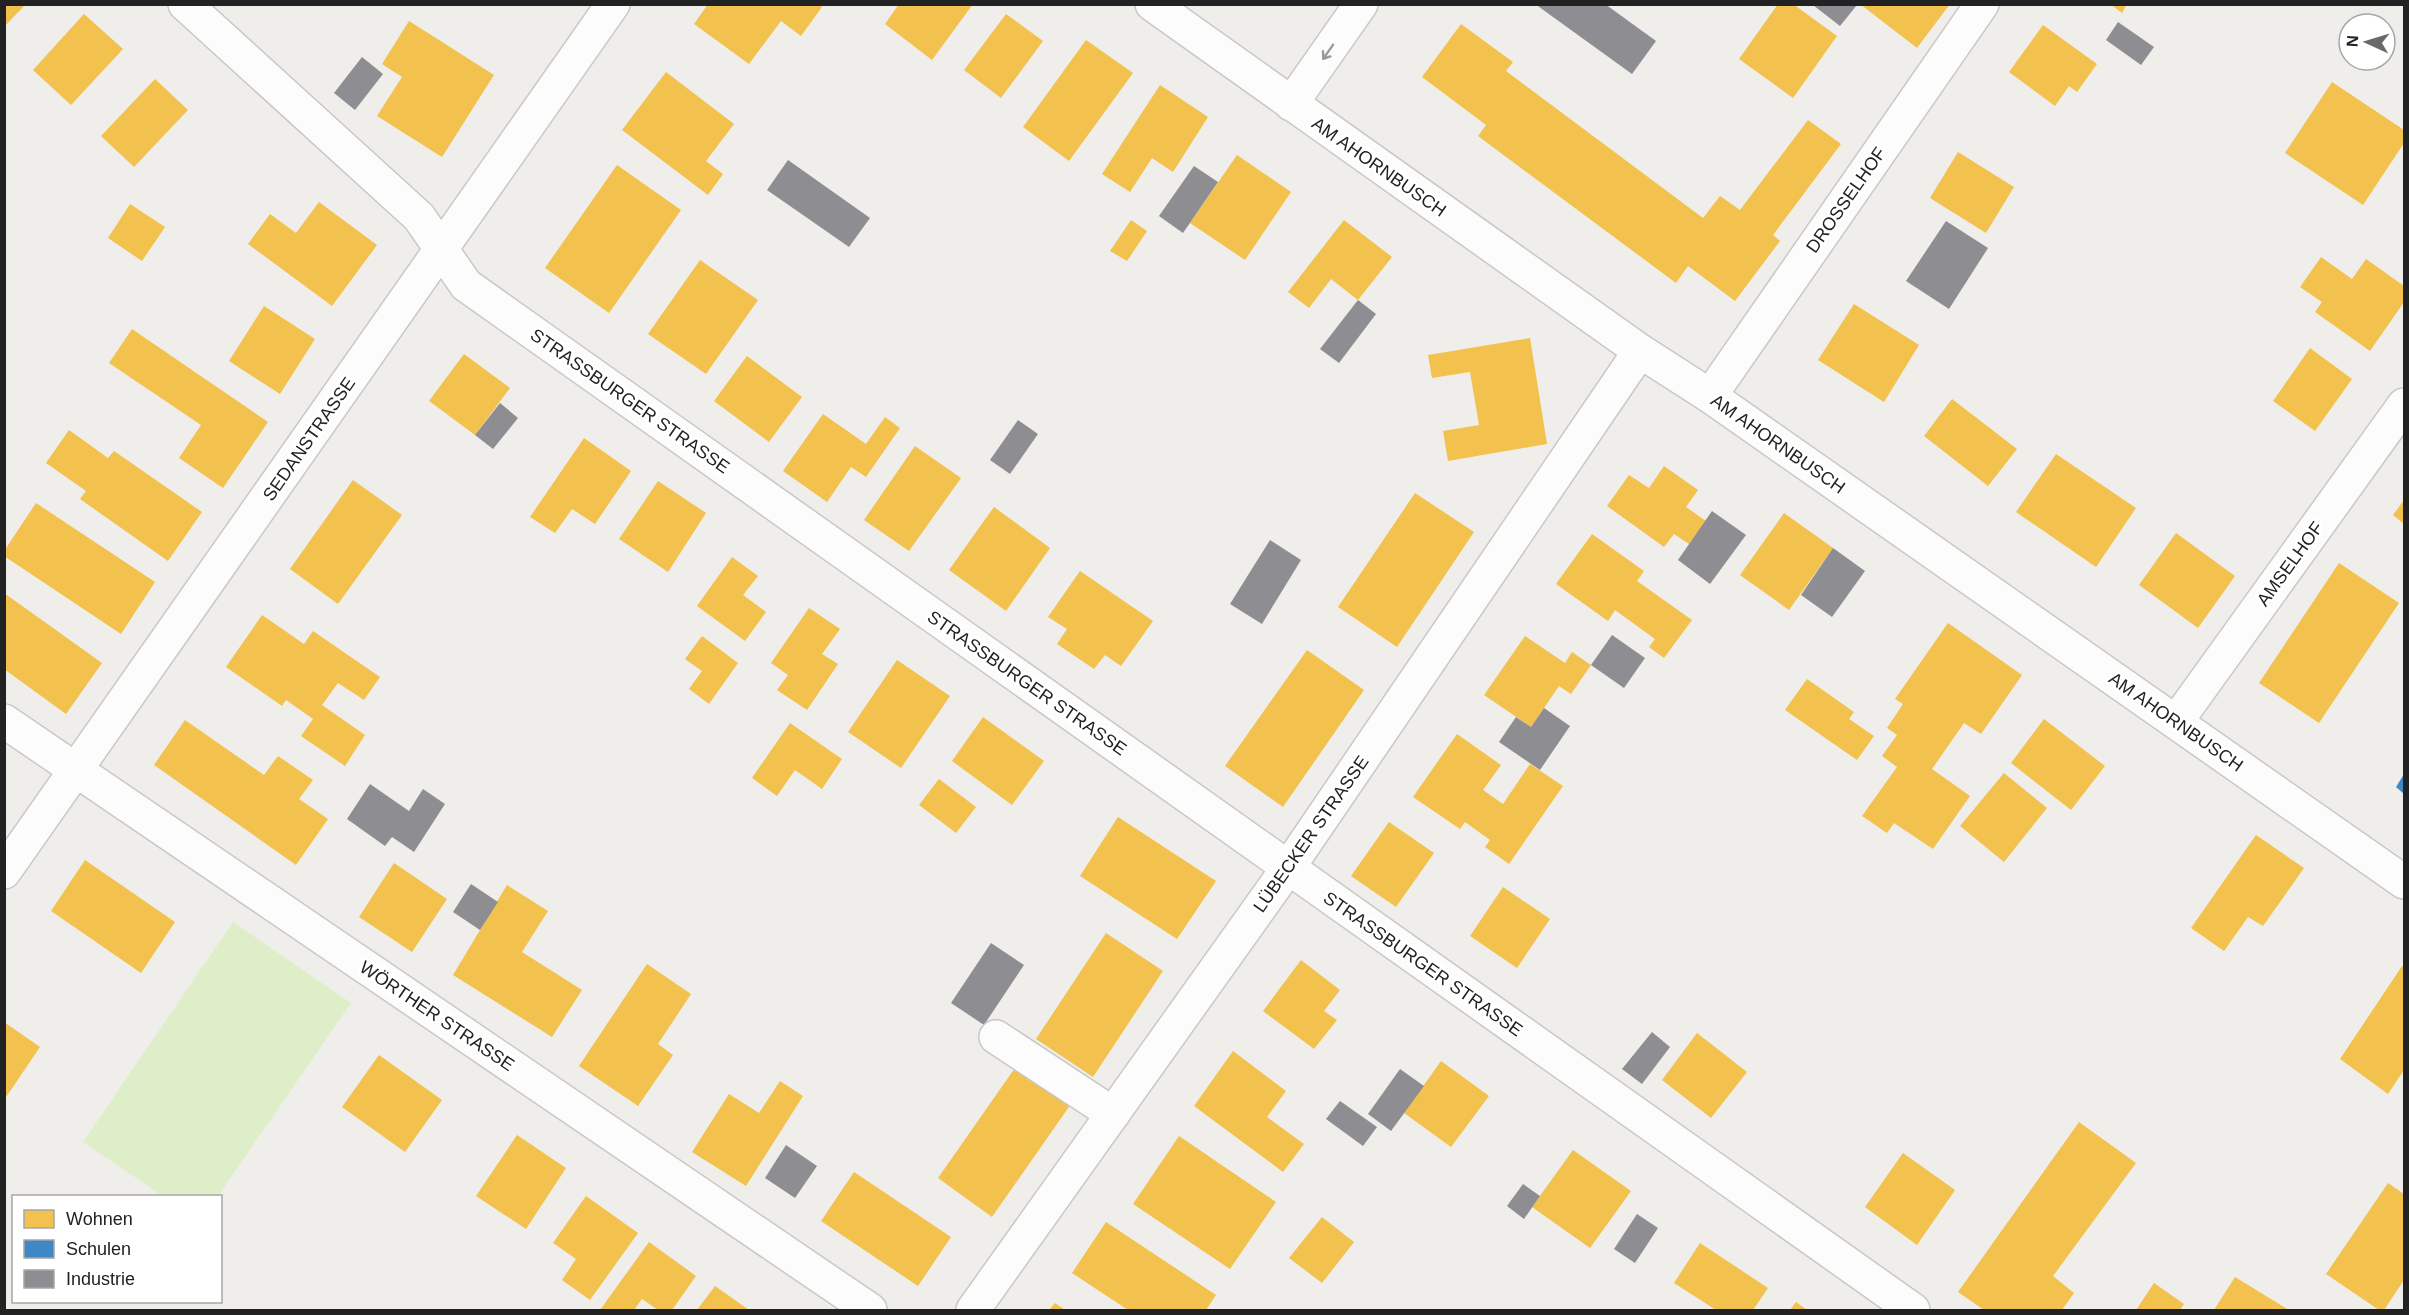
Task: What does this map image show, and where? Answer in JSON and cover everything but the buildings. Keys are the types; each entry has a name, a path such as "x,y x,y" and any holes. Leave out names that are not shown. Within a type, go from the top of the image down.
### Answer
{"street":[{"name":"STRASSBURGER STRASSE","path":"185,4 419,217 466,285 1913,1311"},
{"name":"SEDANSTRASSE","path":"4,872 614,4"},
{"name":"AM AHORNBUSCH","path":"1152,4 1640,351 1710,396 2404,882"},
{"path":"1291,104 1361,4"},
{"name":"DROSSELHOF","path":"1710,396 1982,4"},
{"name":"LÜBECKER STRASSE","path":"973,1311 1288,868 1640,351"},
{"name":"AMSELHOF","path":"2175,722 2404,405"},
{"name":"WÖRTHER STRASSE","path":"4,721 870,1311"},
{"path":"996,1036 1113,1114"}],"green space":[{"path":"233,922 351,1003 219,1195 162,1195 83,1142"}]}
